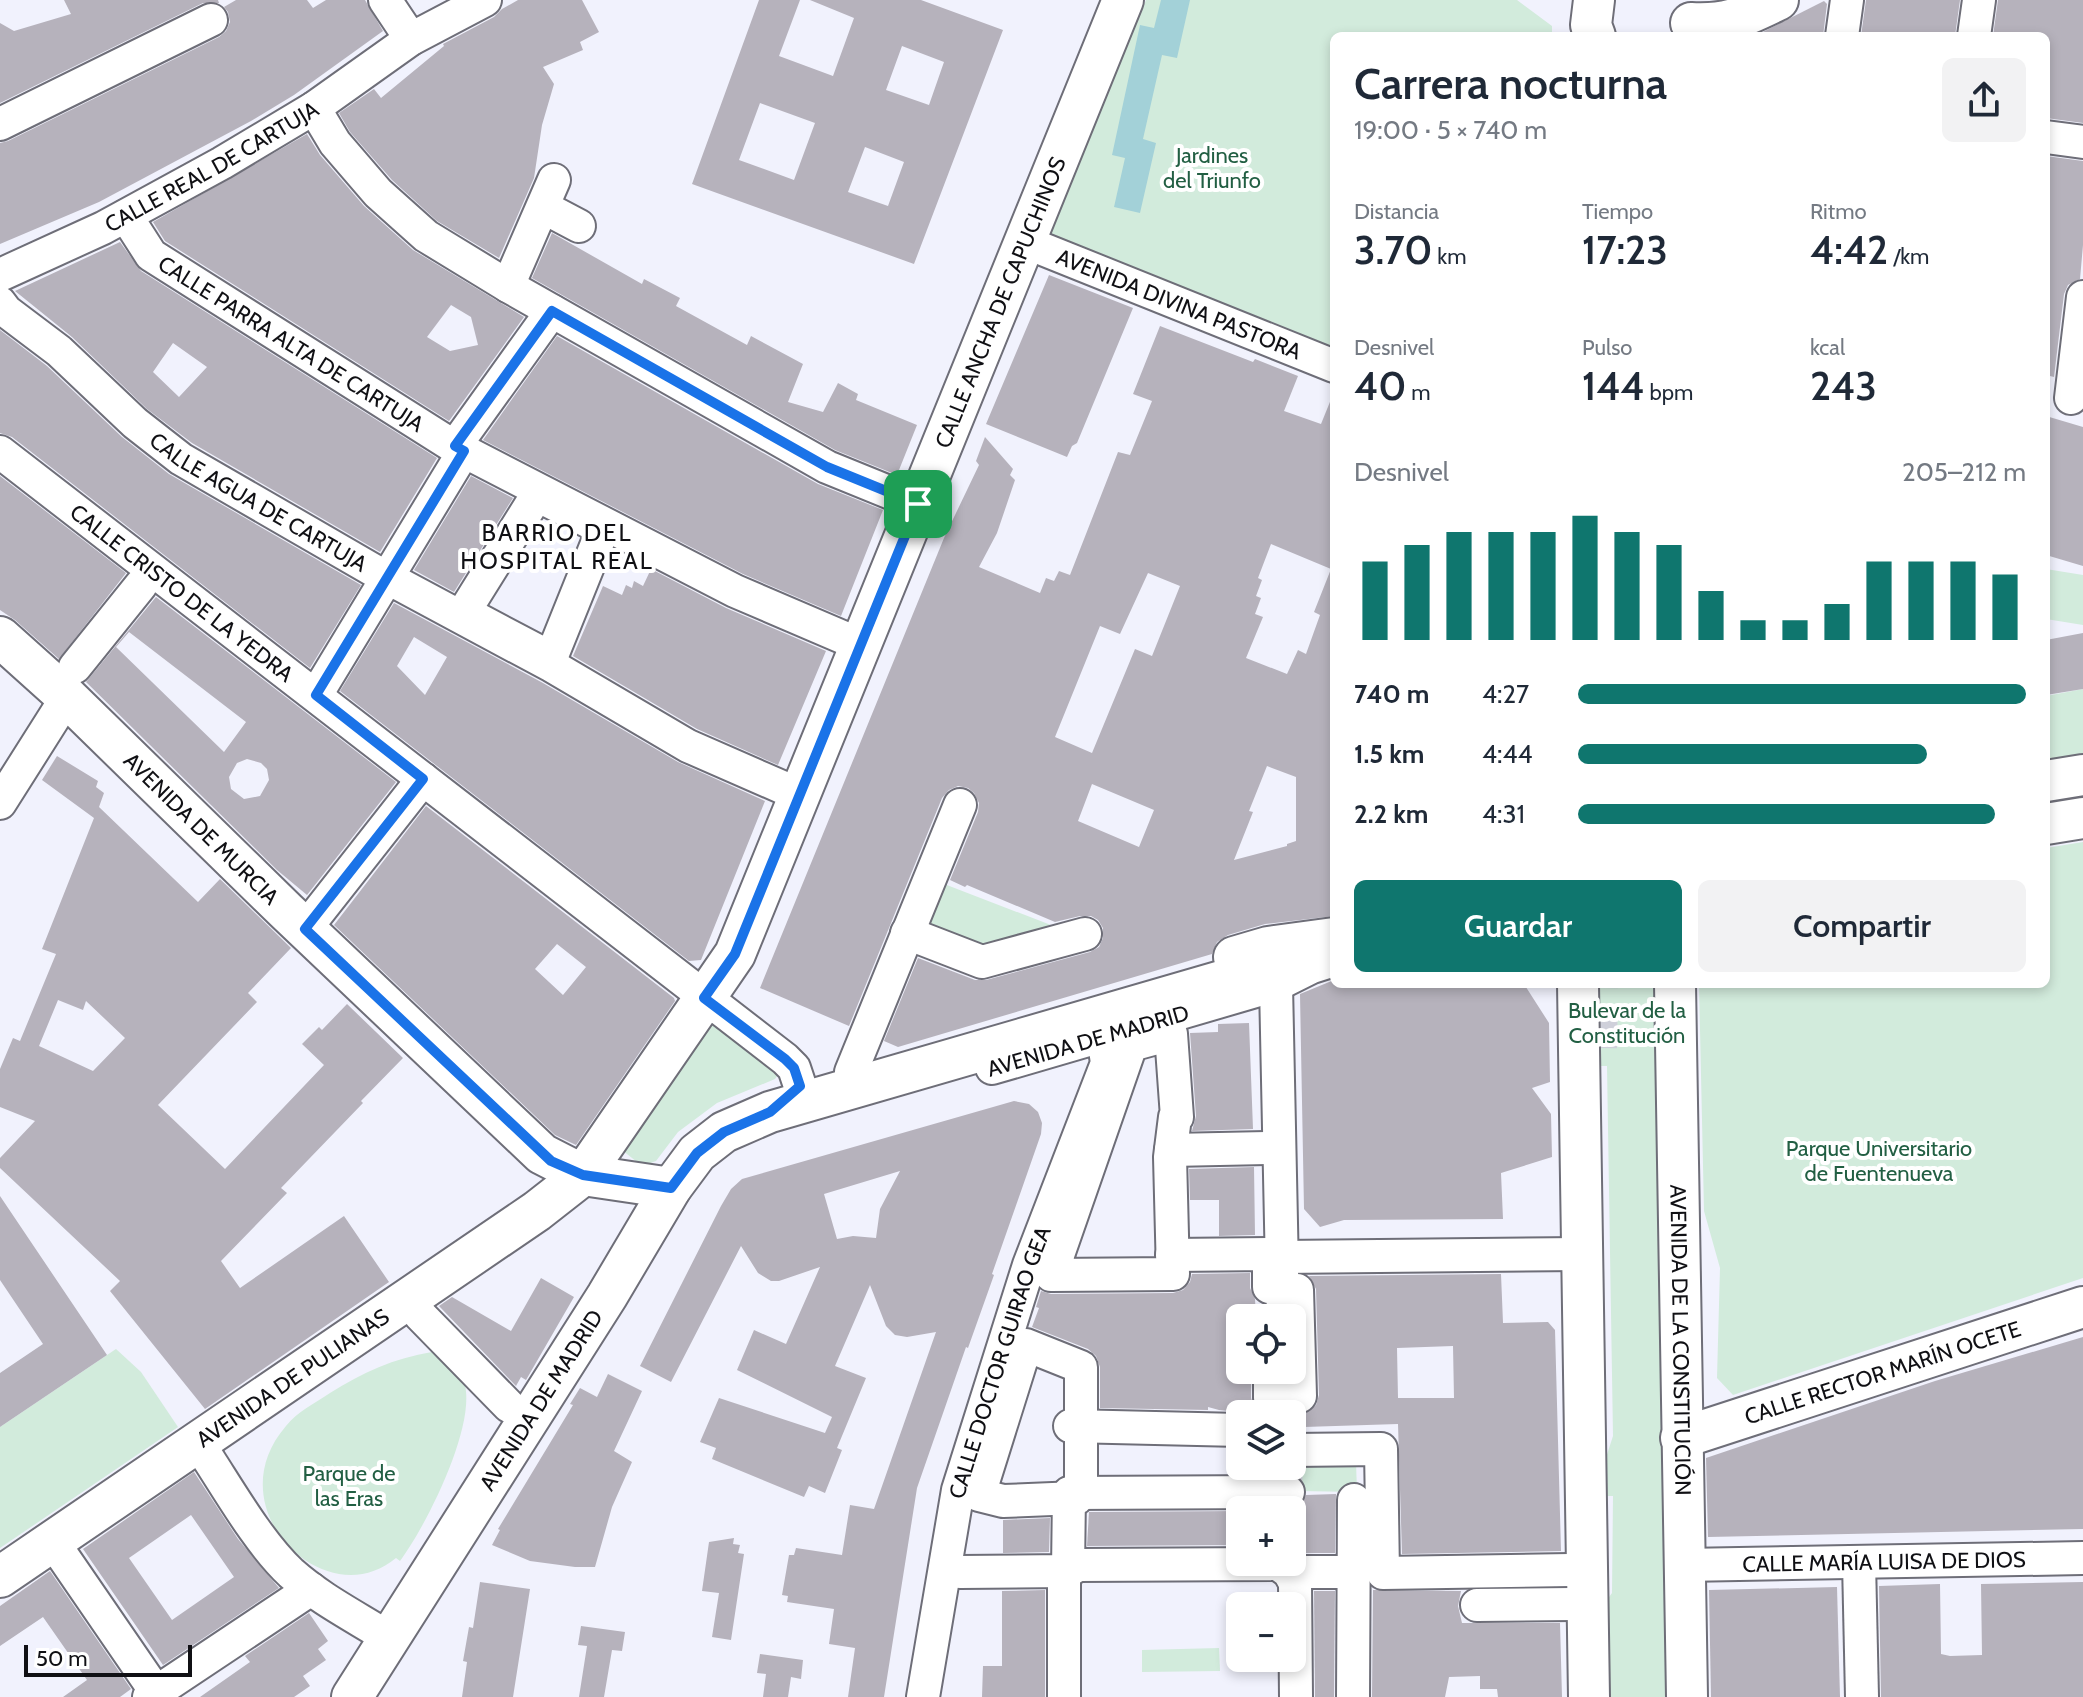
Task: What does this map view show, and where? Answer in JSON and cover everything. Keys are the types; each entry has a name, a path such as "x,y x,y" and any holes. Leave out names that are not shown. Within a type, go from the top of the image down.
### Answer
{"main road":[{"name":"CALLE ANCHA DE CAPUCHINOS","path":"704,998 735,954 1123,0"},
{"path":"1689,20 1718,24 1778,0"},
{"name":"AVENIDA DE MURCIA","path":"0,637 71,682 305,929 542,1154 583,1175 671,1188"},
{"path":"2050,780 2083,775"},
{"path":"2050,800 2083,795"},
{"path":"2050,823 2083,818"},
{"name":"AVENIDA DE MADRID","path":"352,1697 607,1296 671,1188 697,1153 724,1132 772,1106 851,1072 1268,947 1330,939"},
{"name":"AVENIDA DE MADRID","path":"772,1106 1273,976"},
{"path":"1578,988 1589,1697"},
{"name":"AVENIDA DE LA CONSTITUCIÓN","path":"1675,988 1687,1697"},
{"name":"AVENIDA DE PULIANAS","path":"0,1577 537,1211 583,1175 704,998"},
{"path":"1583,1396 1600,1362 1597,1066"},
{"name":"CALLE RECTOR MARÍN OCETE","path":"1681,1438 2083,1307"}],"street":[{"path":"385,0 411,39"},
{"name":"CALLE REAL DE CARTUJA","path":"411,39 431,18 466,0"},
{"name":"CALLE REAL DE CARTUJA","path":"0,275 126,216 314,108 411,39 485,0"},
{"path":"1843,32 1847,0"},
{"path":"1975,32 1979,0"},
{"path":"0,124 211,20"},
{"path":"314,108 335,143 378,193 426,236 827,467 918,504"},
{"path":"2050,138 2083,142"},
{"path":"508,286 549,194 579,226"},
{"name":"CALLE PARRA ALTA DE CARTUJA","path":"126,216 151,255 459,448 735,591 861,645"},
{"name":"AVENIDA DIVINA PASTORA","path":"1025,242 1330,364"},
{"path":"2067,396 2083,297"},
{"name":"CALLE AGUA DE CARTUJA","path":"0,303 6,311 59,351 135,423 181,459 386,577 552,666 688,746 800,795"},
{"path":"316,695 459,448 552,311"},
{"name":"CALLE CRISTO DE LA YEDRA","path":"0,452 785,1059 794,1068 772,1106"},
{"path":"537,495 603,529 551,658 464,612 537,495"},
{"path":"552,666 609,526"},
{"path":"0,803 71,682 141,585"},
{"path":"305,929 423,779"},
{"path":"851,1072 960,805"},
{"path":"907,933 982,962 1085,934"},
{"name":"AVENIDA DE MADRID","path":"772,1106 780,1129 1103,1036 1273,976 1330,961"},
{"path":"1273,976 1283,1304"},
{"path":"1171,1034 1177,1117 1171,1150 1172,1255 1173,1274 1051,1275 1131,1045 1171,1034"},
{"name":"CALLE DOCTOR GUIRAO GEA","path":"923,1697 958,1490 1029,1265 1107,1063 1103,1036"},
{"path":"1171,1150 1267,1148"},
{"path":"1172,1255 1282,1258 1581,1249"},
{"path":"1273,1304 1282,1258"},
{"path":"1282,1258 1300,1396 1282,1386"},
{"path":"420,1315 509,1406"},
{"path":"1064,1697 1064,1579 1068,1571 1073,1495 1076,1426 1081,1367 1026,1345 979,1495 1003,1501 1073,1495 1288,1489"},
{"path":"1076,1426 1226,1430"},
{"path":"198,1443 271,1552 311,1589 389,1638"},
{"path":"1306,1450 1381,1449 1383,1573 1572,1604"},
{"path":"1353,1697 1354,1500"},
{"path":"53,1542 152,1694 311,1589"},
{"name":"CALLE MARÍA LUISA DE DIOS","path":"1684,1565 2083,1558"},
{"path":"1859,1562 1862,1697"},
{"path":"960,1572 1068,1571 1078,1565 1226,1564"},
{"path":"1306,1568 1353,1572"},
{"path":"1476,1590 1570,1570"},
{"path":"1292,1576 1295,1583 1296,1697"}],"green space":[{"name":"Jardines del Triunfo","path":"1146,0 1517,0 1552,26 1552,32 1330,32 1330,348 1049,235"},
{"path":"2050,570 2083,575 2083,625 2050,620"},
{"path":"2083,689 2083,753 2050,759 2050,695"},
{"name":"Parque Universitario de Fuentenueva","path":"2083,842 2083,1278 1733,1395 1717,1378 1720,1268 1704,1211 1699,988 2050,988 2050,847"},
{"path":"939,882 1069,932 981,958 920,932"},
{"name":"Bulevar de la Constitución","path":"1588,988 1664,988 1676,1697 1600,1697 1599,1611 1612,1593 1613,1496 1598,1496 1598,1482 1613,1436 1607,1066 1589,1066"},
{"path":"719,1023 780,1072 775,1079 717,1103 678,1132 656,1161 642,1166 622,1150 701,1028"},
{"path":"116,1349 141,1372 178,1427 0,1548 0,1427"},
{"name":"Parque de las Eras","path":"432,1352 448,1361 460,1374 465,1385 466,1404 456,1451 423,1525 400,1561 396,1558 368,1573 339,1574 311,1564 288,1545 271,1520 263,1490 267,1458 286,1426 312,1404 379,1367"},
{"path":"1306,1459 1356,1462 1357,1492 1300,1491 1300,1480 1306,1480"},
{"path":"1219,1648 1220,1671 1142,1672 1142,1650"}],"water":[{"path":"1161,0 1190,0 1177,58 1162,55 1143,139 1156,143 1140,213 1114,207 1125,158 1112,155 1140,25 1154,28"}],"building":[{"path":"64,0 218,0 219,3 203,3 0,103 0,23 14,31 71,14"},
{"path":"236,0 307,0 313,8 326,0 365,0 383,31 294,95 251,121 99,202 0,244 0,143 219,37 230,22 224,7"},
{"path":"518,0 582,0 599,32 580,42 583,50 543,67 554,84 542,125 534,178 499,258 437,221 392,180 350,132 339,113 374,89 381,98 443,44 494,17"},
{"path":"759,0 800,0 779,56 833,76 854,18 810,0 921,0 1003,30 914,264 692,184","holes":["902,46 944,62 929,105 886,90","760,103 815,123 794,180 739,160","865,147 904,162 888,206 848,192"]},
{"path":"1866,0 1960,0 1956,32 1862,32"},
{"path":"1998,0 2083,0 2083,123 2050,119 2050,32 1994,32"},
{"path":"1824,1 1827,4 1824,32 1763,32"},
{"path":"307,134 320,155 364,206 413,250 524,317 449,421 165,241 153,222","holes":["451,305 471,317 478,345 450,351 427,337"]},
{"path":"2050,157 2083,161 2080,279 2068,285 2064,294 2054,377 2050,376"},
{"path":"552,233 642,284 644,279 680,298 676,306 747,345 751,336 803,364 788,402 823,412 838,383 858,394 856,400 917,425 897,475 835,450 532,278"},
{"path":"120,242 141,271 437,458 380,552 192,443 147,409 72,337 15,291","holes":["173,343 207,367 179,397 153,372"]},
{"path":"1049,275 1133,308 1077,443 1067,457 986,424"},
{"path":"1160,326 1298,376 1284,411 1321,424 1330,402 1330,569 1271,544 1258,578 1262,580 1256,596 1261,598 1255,614 1263,617 1246,658 1287,674 1298,650 1306,654 1320,615 1314,612 1330,572 1330,916 1265,924 1228,935 1217,942 1212,954 898,1047 884,1041 918,958 975,980 986,980 1090,952 1099,947 1103,938 1103,928 1091,916 1055,922 950,880 979,803 968,788 958,786 942,798 849,1026 760,988 944,538 979,465 976,461 985,437 1013,469 1010,475 1015,480 997,533 979,567 1040,593 1046,578 1054,581 1059,571 1070,575 1118,452 1130,455 1152,401 1133,394","holes":["1148,573 1180,586 1152,656 1135,649 1092,753 1055,737 1100,626 1120,634","1267,766 1296,777 1296,841 1234,860","1092,784 1154,810 1139,847 1078,821"]},
{"path":"0,330 47,366 122,437 169,474 361,585 310,668 12,437 0,433"},
{"path":"557,336 818,484 883,510 841,616 743,574 483,440"},
{"path":"2050,417 2083,427 2083,566 2050,556"},
{"path":"0,476 126,573 59,659 0,610"},
{"path":"471,476 513,498 454,592 414,570"},
{"path":"651,569 726,608 826,651 778,765 697,729 573,656 603,586 622,595 626,585 632,588 634,581 643,586"},
{"path":"156,597 396,782 307,895 277,870 86,682","holes":["129,632 246,722 224,752 116,647","247,759 261,763 267,769 269,780 260,796 244,799 231,789 229,777 237,763"]},
{"path":"394,603 543,683 678,762 765,801 701,960 689,961 340,691","holes":["414,637 447,657 425,695 397,666"]},
{"path":"2083,633 2083,689 2050,694 2050,639"},
{"path":"57,756 98,781 96,787 104,793 99,807 198,902 220,879 291,948 248,993 257,1002 158,1105 225,1169 324,1065 302,1044 319,1027 322,1030 347,1004 403,1058 281,1188 287,1193 221,1261 240,1288 344,1216 389,1282 205,1409 110,1291 120,1281 0,1168 0,1158 35,1121 0,1107 0,1069 13,1038 20,1041 56,954 42,949 94,818 42,780","holes":["58,1000 83,1010 86,1001 125,1038 93,1071 39,1046"]},
{"path":"426,806 675,1001 576,1145 555,1135 334,925","holes":["557,944 586,967 563,995 535,969"]},
{"path":"1330,982 1330,988 1527,988 1549,1023 1550,1082 1532,1088 1551,1114 1552,1157 1501,1173 1503,1219 1344,1220 1320,1227 1304,1209 1300,994"},
{"path":"1249,1023 1253,1129 1192,1131 1196,1116 1190,1033 1218,1032 1218,1024"},
{"path":"1014,1101 1029,1104 1038,1112 1042,1123 994,1275 917,1488 884,1697 848,1697 855,1648 829,1644 834,1609 787,1602 788,1596 782,1595 789,1555 794,1555 796,1548 842,1555 850,1505 874,1509 936,1332 907,1337 895,1335 886,1326 870,1285 835,1366 866,1378 837,1448 842,1450 825,1493 809,1486 804,1497 712,1459 716,1448 700,1442 719,1398 825,1433 832,1417 737,1370 754,1330 786,1344 820,1267 771,1281 758,1273 741,1246 671,1382 640,1366 721,1206 731,1189 742,1179","holes":["900,1171 880,1209 876,1238 853,1236 837,1239 824,1194"]},
{"path":"1254,1167 1255,1235 1219,1236 1219,1200 1190,1200 1189,1169"},
{"path":"0,1196 107,1355 0,1427 0,1373 43,1344 0,1280"},
{"path":"1250,1273 1250,1288 1255,1304 1226,1304 1226,1384 1251,1384 1252,1400 1226,1400 1226,1411 1208,1407 1208,1410 1100,1408 1100,1367 1096,1356 1088,1349 1032,1327 1041,1291 1051,1294 1173,1293 1183,1290 1192,1274"},
{"path":"1501,1274 1503,1323 1548,1322 1555,1330 1561,1551 1402,1554 1398,1424 1306,1427 1306,1412 1316,1405 1319,1395 1316,1289 1309,1276","holes":["1453,1346 1454,1398 1398,1398 1397,1348"]},
{"path":"541,1278 574,1297 526,1380 521,1377 516,1386 439,1306 452,1297 511,1331"},
{"path":"2083,1337 2083,1529 1708,1537 1706,1458 1935,1381"},
{"path":"608,1374 642,1391 614,1451 632,1462 612,1507 595,1567 530,1561 492,1545 498,1529 573,1405 570,1404 580,1388 597,1397"},
{"path":"194,1472 238,1539 279,1588 163,1665 83,1549","holes":["191,1515 234,1577 172,1620 129,1558"]},
{"path":"1336,1494 1335,1553 1306,1553 1306,1495"},
{"path":"1226,1511 1226,1545 1087,1546 1089,1512"},
{"path":"1050,1518 1049,1552 1003,1553 1003,1520"},
{"path":"734,1538 733,1544 740,1545 738,1553 744,1554 731,1640 712,1637 719,1593 702,1591 709,1542"},
{"path":"50,1571 131,1689 120,1697 63,1697 87,1680 43,1617 0,1646 0,1606"},
{"path":"480,1582 530,1589 513,1697 462,1697 467,1662 463,1661 469,1627 473,1628"},
{"path":"2083,1582 2083,1697 1881,1697 1879,1586 1940,1584 1941,1654 1950,1656 1982,1655 1981,1584"},
{"path":"1837,1587 1840,1697 1711,1697 1709,1590"},
{"path":"1045,1590 1045,1697 982,1697 983,1666 1002,1666 1002,1591"},
{"path":"1373,1590 1461,1591 1458,1606 1462,1623 1560,1623 1562,1697 1498,1697 1497,1689 1480,1689 1480,1676 1449,1677 1445,1697 1372,1697"},
{"path":"1314,1591 1335,1591 1334,1697 1315,1697"},
{"path":"309,1613 328,1641 318,1649 326,1660 303,1676 310,1686 294,1697 200,1697 250,1662 245,1656"},
{"path":"581,1626 625,1632 622,1651 612,1650 604,1697 579,1697 587,1646 578,1645"},
{"path":"760,1654 803,1660 801,1679 791,1677 788,1697 763,1697 766,1674 757,1673"}],"tunnel":[{"path":"1597,1048 1598,988"},
{"path":"1286,1480 1287,1496"}],"district":[{"name":"BARRIO DEL HOSPITAL REAL","path":"557,546"}],"route":[{"path":"552,311 827,467 918,504 735,954 704,998 785,1059 794,1068 800,1086 770,1112 724,1132 697,1153 671,1188 583,1175 551,1161 305,929 423,779 316,695 464,451 455,446 552,311"}]}
